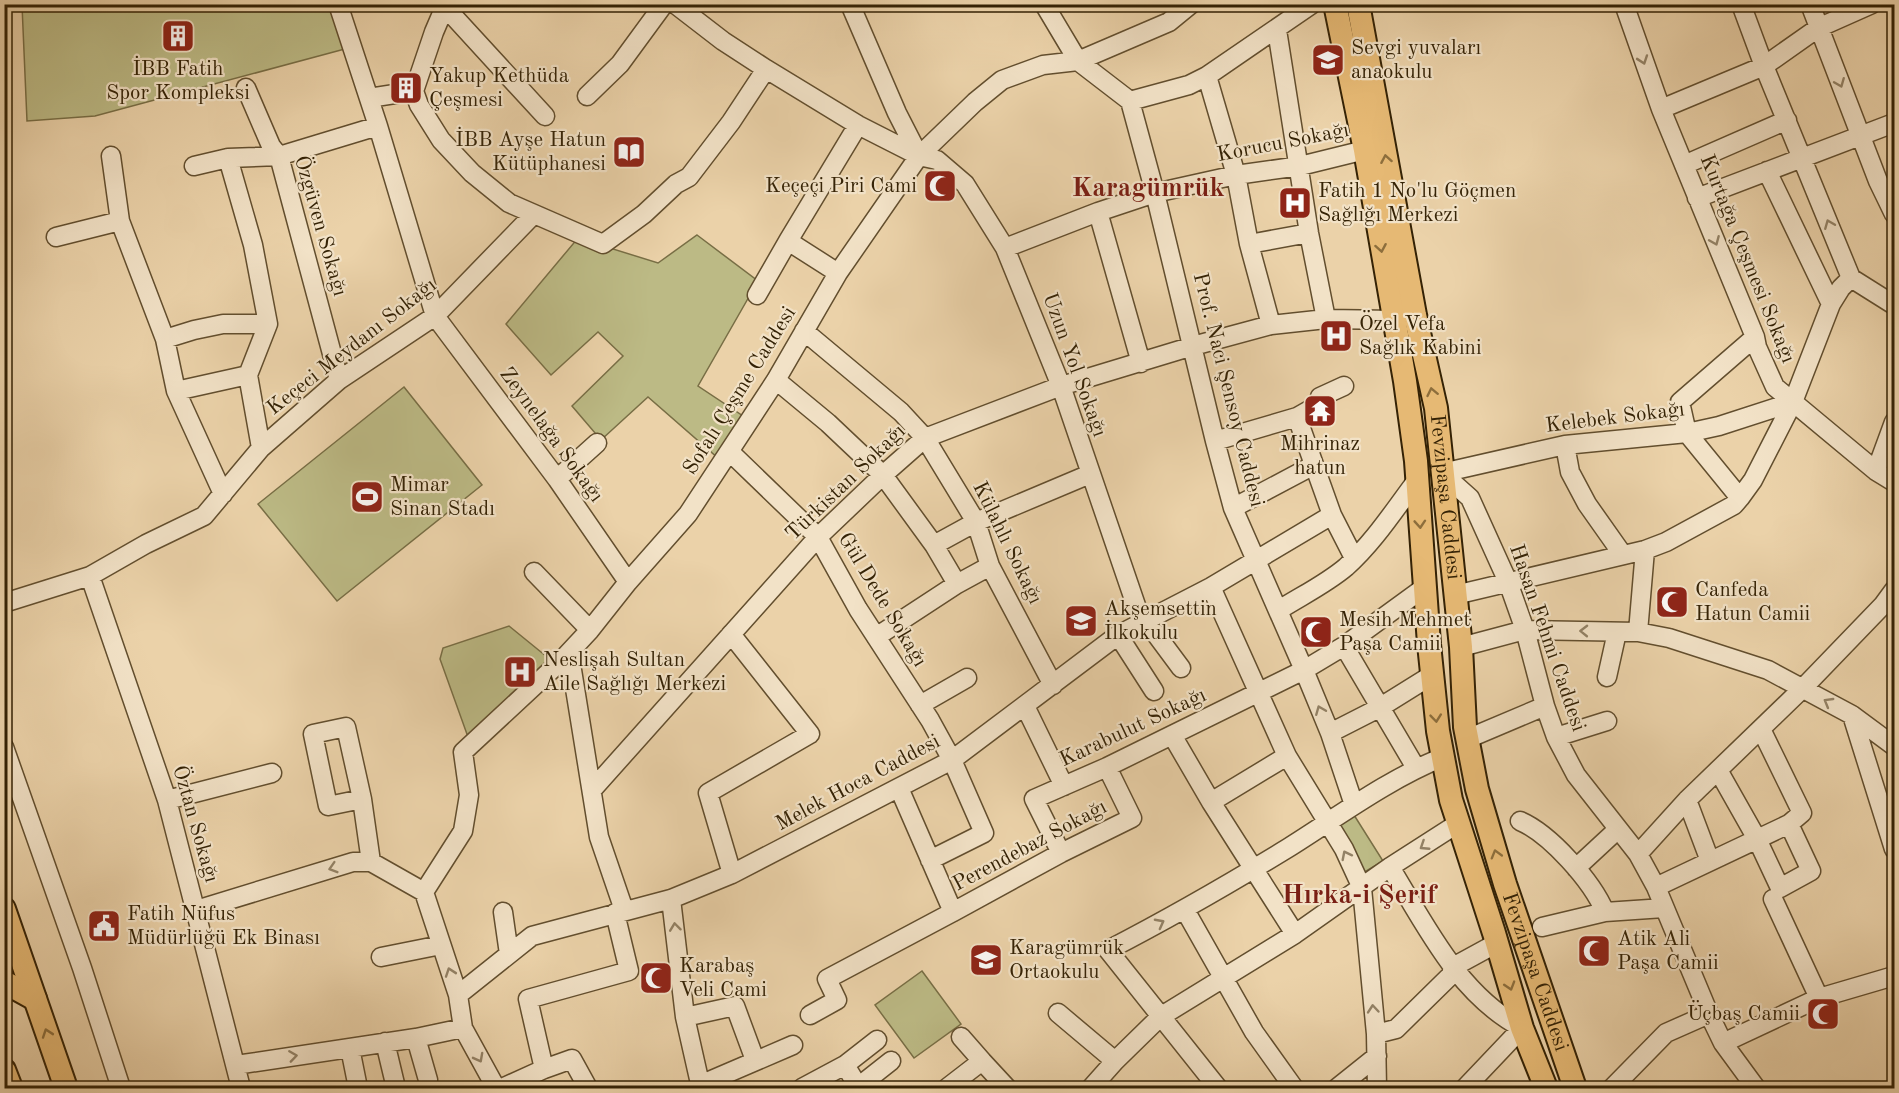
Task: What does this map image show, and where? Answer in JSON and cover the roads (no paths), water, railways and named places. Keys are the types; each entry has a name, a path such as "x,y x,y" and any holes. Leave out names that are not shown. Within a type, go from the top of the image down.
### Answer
{"main road":[{"name":"Fevzipaşa Caddesi","path":"1335,4 1365,150 1382,254 1436,408 1461,647 1467,739 1478,789 1505,884 1575,1089"},
{"name":"Fevzipaşa Caddesi","path":"1358,4 1405,317 1438,731 1457,824 1497,943 1522,1028 1546,1089"},
{"path":"4,909 16,992 66,1089"},
{"path":"4,1070 11,1089"}],"street":[{"name":"Zeynelağa Sokağı","path":"338,4 378,126 435,316 556,479 628,582"},
{"path":"587,96 620,64 664,4"},
{"name":"Uzun Yol Sokağı","path":"675,4 723,42 766,69 858,125 919,156 937,160 965,184 1005,248 1061,386 1142,623"},
{"path":"850,4 897,113 919,156"},
{"name":"Sofalı Çeşme Caddesi","path":"424,892 463,831 469,795 463,752 562,660 688,514 776,380 838,273 919,156 975,102 1002,80 1043,65 1078,61 1169,22 1191,4"},
{"path":"1051,7 1078,61 1130,101 1189,85 1207,76 1312,4"},
{"name":"Kurtağa Çeşmesi Sokağı","path":"1624,4 1661,109 1775,387 1876,471 1894,482"},
{"path":"1741,4 1851,278 1894,305"},
{"path":"1810,4 1878,181 1894,214"},
{"path":"1661,109 1764,66 1818,28 1872,4"},
{"path":"545,116 446,6 414,91 419,105 441,140 472,173 509,203 603,244 644,214 676,184 689,177 732,122 766,69"},
{"path":"1277,30 1309,233 1326,320"},
{"path":"1207,76 1236,175 1249,244 1271,325"},
{"name":"Özgüven Sokağı","path":"246,88 271,146 279,156 339,380"},
{"path":"369,98 414,91"},
{"name":"Prof. Naci Şensoy Caddesi","path":"1130,101 1233,508 1279,610 1330,733 1354,804"},
{"path":"1684,165 1787,120"},
{"path":"1697,198 1894,123"},
{"path":"757,295 858,125"},
{"path":"194,166 228,158 279,156 378,126"},
{"name":"Korucu Sokağı","path":"1005,248 1155,193 1236,175 1300,166 1365,150"},
{"path":"111,156 120,221 165,339 176,391 223,494"},
{"path":"228,158 253,245 268,324 248,375 261,447"},
{"path":"1767,171 1831,304"},
{"path":"1098,212 1142,363"},
{"name":"Keçeci Meydanı Sokağı","path":"4,603 90,576 146,544 204,516 261,447 339,380 435,316 533,215"},
{"path":"56,237 120,221"},
{"path":"1249,244 1309,233"},
{"path":"788,242 838,273"},
{"path":"1455,595 1645,550 1666,542 1734,505 1753,480 1793,402 1831,304 1841,288 1851,278"},
{"name":"Türkistan Sokağı","path":"592,790 818,537 925,438 1061,386 1271,325 1405,317"},
{"path":"165,339 222,324 268,324"},
{"name":"Külahlı Sokağı","path":"804,331 901,412 925,438 976,522 990,566 1053,685"},
{"path":"1740,498 1688,433 1680,402 1755,337"},
{"path":"176,391 248,375"},
{"path":"776,380 828,423 883,475 934,545 957,584"},
{"path":"1215,441 1296,417 1318,405 1320,397 1344,386"},
{"name":"Kelebek Sokağı","path":"1442,473 1564,445 1688,433 1793,402"},
{"path":"1296,417 1332,515 1354,558"},
{"path":"1876,471 1894,422"},
{"path":"556,479 597,444"},
{"path":"1564,445 1570,472 1581,494 1623,555"},
{"name":"Gül Dede Sokağı","path":"730,452 818,537 952,760 984,833 930,860"},
{"path":"1233,508 1314,465"},
{"name":"Hasan Fehmi Caddesi","path":"1442,473 1470,498 1508,582 1525,630 1545,706 1556,737 1576,775 1638,854 1656,887 1723,1043 1756,1089"},
{"path":"934,545 976,522 1090,474"},
{"path":"1279,610 1347,566 1373,537 1417,480"},
{"name":"Melek Hoca Caddesi","path":"458,995 532,936 671,899 732,874 952,760 1118,635 1211,587 1332,515"},
{"path":"1638,632 1645,550"},
{"path":"876,637 957,584 990,566"},
{"path":"534,572 590,630"},
{"name":"Öztan Sokağı","path":"90,576 167,800 241,1089"},
{"path":"1211,587 1287,756 1344,849 1362,888 1376,1034 1377,1089"},
{"name":"Karabulut Sokağı","path":"1061,853 1034,799 1107,767 1304,670 1344,646 1425,587"},
{"path":"1638,854 1687,800 1761,729 1883,605 1894,590"},
{"path":"1142,623 1155,633 1181,668"},
{"path":"1461,647 1525,630 1638,632 1669,638 1768,670 1803,687 1852,716 1894,746"},
{"path":"1607,677 1617,632"},
{"path":"731,634 810,734 708,793 732,874"},
{"path":"1118,635 1154,691"},
{"path":"1344,646 1416,768"},
{"path":"544,1069 528,999 629,971 619,912 599,837 572,670 562,660"},
{"path":"1330,733 1379,708 1432,675"},
{"path":"920,705 968,678"},
{"path":"1025,706 1064,786"},
{"path":"1467,739 1545,706"},
{"path":"1852,716 1894,849"},
{"path":"1556,737 1607,721"},
{"path":"1656,887 1789,824 1802,813 1761,729"},
{"path":"1172,735 1211,802 1295,934"},
{"path":"4,747 61,914 82,968 121,1089"},
{"path":"1211,802 1287,756"},
{"path":"1218,1089 1108,950 1185,910 1416,768 1443,757"},
{"name":"Perendebaz Sokağı","path":"899,788 953,912 1061,853 1132,818 1107,767"},
{"path":"1718,770 1757,839 1780,888 1811,872 1789,824"},
{"path":"167,800 272,773"},
{"path":"362,800 371,862"},
{"path":"1687,800 1710,861"},
{"path":"1520,820 1535,827 1576,868 1598,895 1605,912"},
{"path":"1093,1088 1115,1061 1160,1017 1295,934 1390,867 1457,824"},
{"path":"1576,868 1617,830"},
{"path":"196,910 352,862 371,862 424,892 458,995 463,1029 495,1089"},
{"path":"1390,867 1453,967 1483,1000 1504,1018 1522,1028 1466,1089"},
{"path":"671,899 685,1017 700,1087 755,1060 794,1045"},
{"path":"1773,899 1820,998"},
{"path":"1542,927 1605,912 1664,908"},
{"path":"1185,910 1254,1032 1294,1089"},
{"path":"503,912 508,954"},
{"path":"810,1015 837,1000 827,979 953,912"},
{"path":"1376,1034 1396,1029 1451,975 1453,967 1497,943"},
{"path":"381,957 441,945"},
{"path":"1723,1043 1820,998 1892,983"},
{"path":"685,1017 735,1006 755,1060"},
{"path":"1058,1013 1115,1061"},
{"path":"1612,1089 1666,1033 1709,1014"},
{"path":"236,1065 463,1029"},
{"path":"961,1037 1007,1089"},
{"path":"416,1038 428,1080"},
{"path":"802,1089 845,1065 878,1040"},
{"path":"385,1042 396,1089"},
{"path":"350,1048 358,1089"},
{"path":"1337,1089 1377,1056"},
{"path":"502,1089 544,1069 572,1059 588,1089"},
{"path":"845,1065 858,1088 891,1061"},
{"path":"947,1089 982,1061"}],"place":[{"name":"İBB Fatih Spor Kompleksi","path":"178,36"},
{"name":"Sevgi yuvaları anaokulu","path":"1328,60"},
{"name":"Yakup Kethüda Çeşmesi","path":"406,88"},
{"name":"İBB Ayşe Hatun Kütüphanesi","path":"629,152"},
{"name":"Keçeçi Piri Cami","path":"940,186"},
{"name":"Fatih 1 No'lu Göçmen Sağlığı Merkezi","path":"1295,203"},
{"name":"Özel Vefa Sağlık Kabini","path":"1336,336"},
{"name":"Mihrinaz hatun","path":"1320,411"},
{"name":"Mimar Sinan Stadı","path":"367,497"},
{"name":"Canfeda Hatun Camii","path":"1672,602"},
{"name":"Akşemsettin İlkokulu","path":"1081,621"},
{"name":"Mesih Mehmet Paşa Camii","path":"1316,632"},
{"name":"Neslişah Sultan Aile Sağlığı Merkezi","path":"520,672"},
{"name":"Fatih Nüfus Müdürlüğü Ek Binası","path":"104,926"},
{"name":"Atik Ali Paşa Camii","path":"1594,951"},
{"name":"Karagümrük Ortaokulu","path":"986,960"},
{"name":"Karabaş Veli Cami","path":"656,978"},
{"name":"Üçbaş Camii","path":"1823,1014"}],"district":[{"name":"Karagümrük","path":"1148,188"},
{"name":"Hırka-i Şerif","path":"1359,895"}]}
